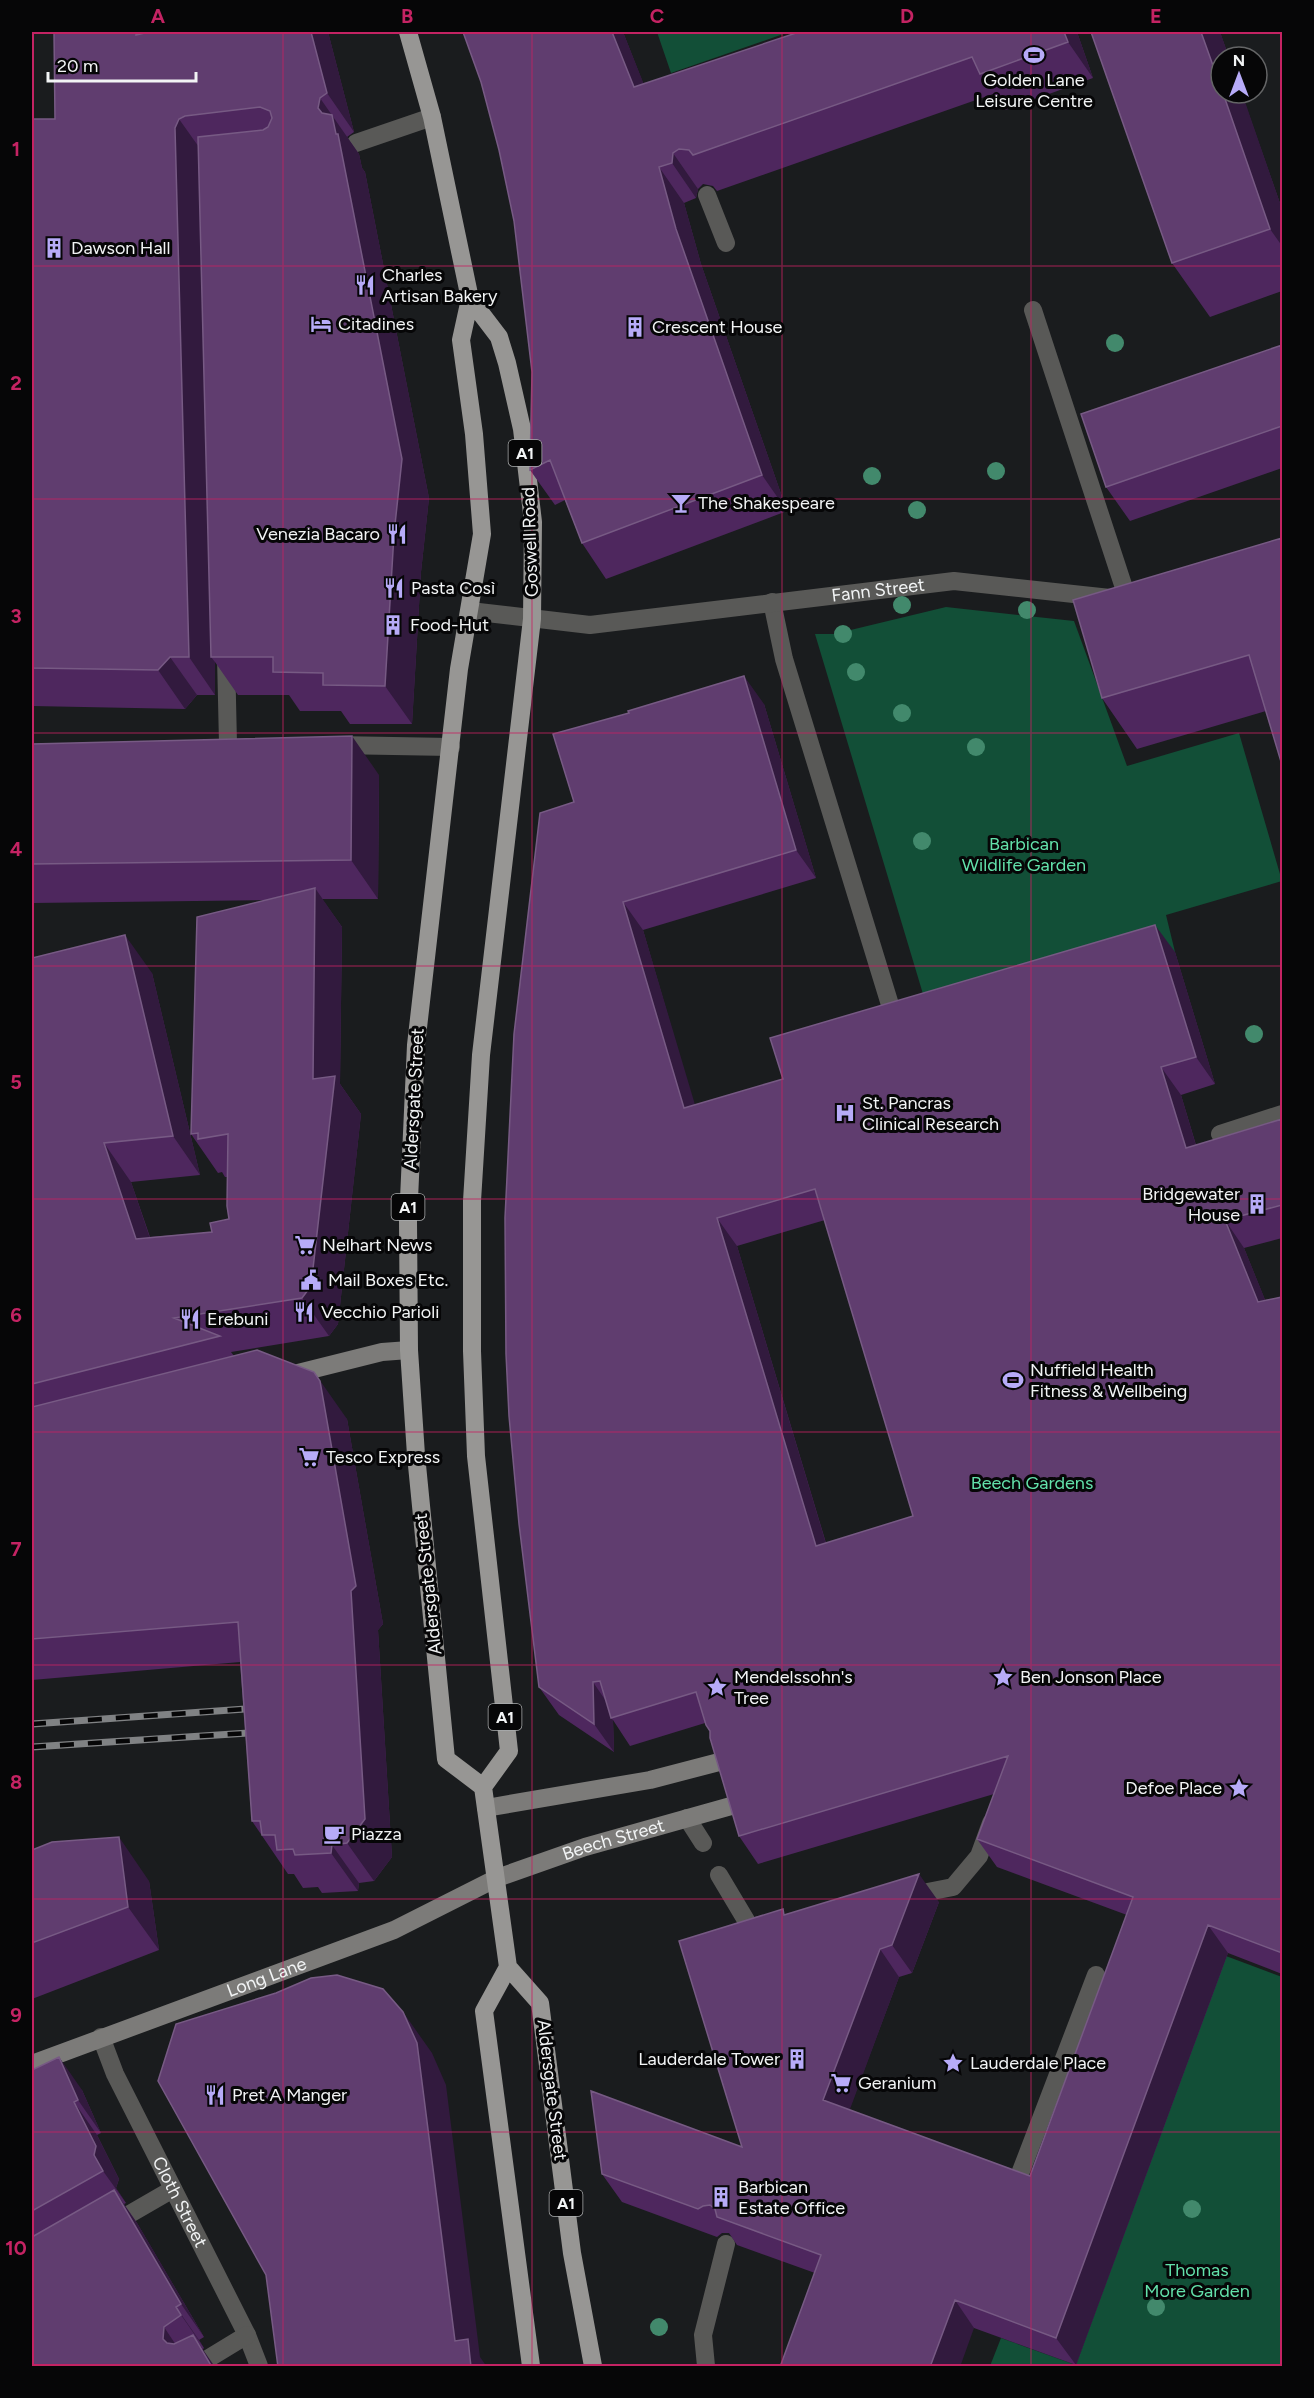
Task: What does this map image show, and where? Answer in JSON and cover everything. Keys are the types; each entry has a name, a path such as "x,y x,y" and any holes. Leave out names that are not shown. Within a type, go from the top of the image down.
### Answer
{"main road":[{"name":"Goswell Road","path":"408,32 432,117 470,299 461,340 474,434 482,534 470,611"},
{"name":"Goswell Road","path":"470,299 499,337 522,429 533,522 532,619"},
{"name":"Aldersgate Street","path":"470,611 459,669 416,1046 408,1221 409,1350 423,1542 446,1759 483,1787"},
{"name":"A1","path":"483,1787 509,1751 476,1456 472,1351 472,1201 481,1055 532,619"},
{"path":"483,1787 508,1967 484,2011 531,2367"},
{"name":"Aldersgate Street","path":"508,1967 540,2003 572,2253 593,2367"}],"street":[{"path":"356,143 432,117"},
{"path":"707,195 726,243"},
{"name":"Fann Street","path":"470,611 590,625 954,581 1134,599 1033,310"},
{"path":"772,602 784,659 895,1021"},
{"path":"205,745 234,744 226,638"},
{"path":"323,745 451,747"},
{"path":"1220,1134 1282,1114"},
{"path":"271,1380 382,1352 409,1350"},
{"path":"486,1808 650,1780 719,1762"},
{"name":"Beech Street","path":"497,1878 585,1847 731,1806"},
{"path":"886,1900 953,1887 979,1856 995,1809"},
{"path":"687,1818 703,1843"},
{"path":"719,1875 750,1927 784,1920"},
{"name":"Long Lane","path":"32,2064 394,1930 497,1878"},
{"path":"1021,2171 1096,1975"},
{"name":"Cloth Street","path":"101,2037 116,2074 247,2335 259,2367"},
{"path":"92,2236 173,2189"},
{"path":"706,2367 703,2335 726,2244"},
{"path":"196,2367 247,2335"}],"green space":[{"path":"657,32 789,32 671,73"},
{"name":"Barbican Wildlife Garden","path":"946,607 1074,621 1127,766 1239,733 1282,881 1166,915 1175,952 932,1024 815,634 834,634"},
{"name":"Thomas More Garden","path":"1226,1956 1282,1977 1282,2366 990,2366 1001,2338 1076,2365"}],"building":[{"path":"54,32 136,32 136,35 149,32 311,32 327,93 320,98 318,108 322,113 332,115 336,134 338,134 402,459 394,534 385,686 323,685 323,673 273,672 273,657 211,657 198,137 263,130 268,127 272,118 270,111 260,107 185,116 179,119 175,128 189,657 170,657 158,670 32,668 32,119 55,119"},
{"name":"Crescent House","path":"463,32 612,32 634,87 799,32 1064,32 1068,42 980,74 972,57 693,155 689,150 679,149 673,153 672,163 659,167 676,229 762,475 582,543 550,460 530,470 532,372 514,221 499,150 481,82"},
{"path":"1091,32 1201,32 1209,54 1209,105 1227,105 1270,229 1172,263"},
{"path":"1282,345 1282,426 1106,487 1081,414"},
{"path":"1282,538 1282,765 1249,655 1102,698 1073,600"},
{"path":"744,676 796,850 623,902 684,1108 783,1079 770,1038 1155,925 1196,1057 1161,1067 1186,1148 1282,1119 1282,1205 1225,1220 1258,1302 1282,1297 1282,1953 1208,1925 1056,2338 955,2300 930,2367 780,2367 821,2255 717,2217 715,2209 710,2205 698,2209 602,2174 591,2091 742,2147 679,1941 783,1909 784,1915 919,1874 892,1945 880,1949 823,2100 1030,2176 1133,1897 977,1839 1008,1756 739,1836 710,1738 710,1731 696,1692 611,1718 600,1681 593,1682 594,1724 539,1687 519,1524 506,1354 505,1218 514,1034 540,813 574,802 553,734 629,713 628,711","holes":["815,1189 913,1516 816,1546 717,1218"]},
{"path":"352,736 351,860 32,864 32,744"},
{"path":"315,888 313,1079 335,1076 311,1286 302,1298 174,1318 220,1336 32,1384 32,958 125,935 173,1136 104,1143 136,1239 212,1232 210,1223 229,1219 227,1206 228,1134 198,1139 198,1133 191,1134 197,917"},
{"path":"257,1350 314,1372 320,1381 356,1586 351,1591 365,1819 347,1843 332,1845 331,1853 295,1855 293,1849 277,1850 275,1835 262,1835 260,1821 252,1821 238,1622 32,1639 32,1407"},
{"path":"119,1837 128,1907 32,1943 32,1850 52,1842"},
{"path":"337,1975 383,1989 403,2012 417,2043 455,2341 468,2339 471,2367 278,2367 266,2275 158,2081 176,2024 276,1993 311,1978"},
{"path":"59,2057 78,2100 74,2102 96,2146 94,2155 103,2171 32,2211 32,2070"},
{"path":"114,2190 181,2304 176,2307 181,2315 164,2327 163,2339 167,2343 174,2344 193,2335 212,2367 32,2367 32,2237"}],"railway":[{"path":"32,1724 259,1708"},
{"path":"32,1747 263,1732"}],"place":[{"name":"Golden Lane Leisure Centre","path":"1034,55"},
{"name":"Dawson Hall","path":"54,248"},
{"name":"Charles Artisan Bakery","path":"365,285"},
{"name":"Citadines","path":"321,324"},
{"name":"Crescent House","path":"635,327"},
{"name":"The Shakespeare","path":"681,503"},
{"name":"Venezia Bacaro","path":"397,534"},
{"name":"Pasta Così","path":"394,588"},
{"name":"Food-Hut","path":"393,625"},
{"name":"St. Pancras Clinical Research","path":"845,1113"},
{"name":"Bridgewater House","path":"1257,1204"},
{"name":"Nelhart News","path":"305,1245"},
{"name":"Mail Boxes Etc.","path":"311,1280"},
{"name":"Vecchio Parioli","path":"304,1312"},
{"name":"Erebuni","path":"190,1319"},
{"name":"Nuffield Health Fitness & Wellbeing","path":"1013,1380"},
{"name":"Tesco Express","path":"309,1457"},
{"name":"Ben Jonson Place","path":"1003,1677"},
{"name":"Mendelssohn's Tree","path":"717,1687"},
{"name":"Defoe Place","path":"1239,1788"},
{"name":"Piazza","path":"334,1834"},
{"name":"Lauderdale Tower","path":"797,2059"},
{"name":"Lauderdale Place","path":"953,2063"},
{"name":"Geranium","path":"841,2083"},
{"name":"Pret A Manger","path":"215,2095"},
{"name":"Barbican Estate Office","path":"721,2197"}],"park label":[{"name":"Beech Gardens","path":"1032,1483"}]}
